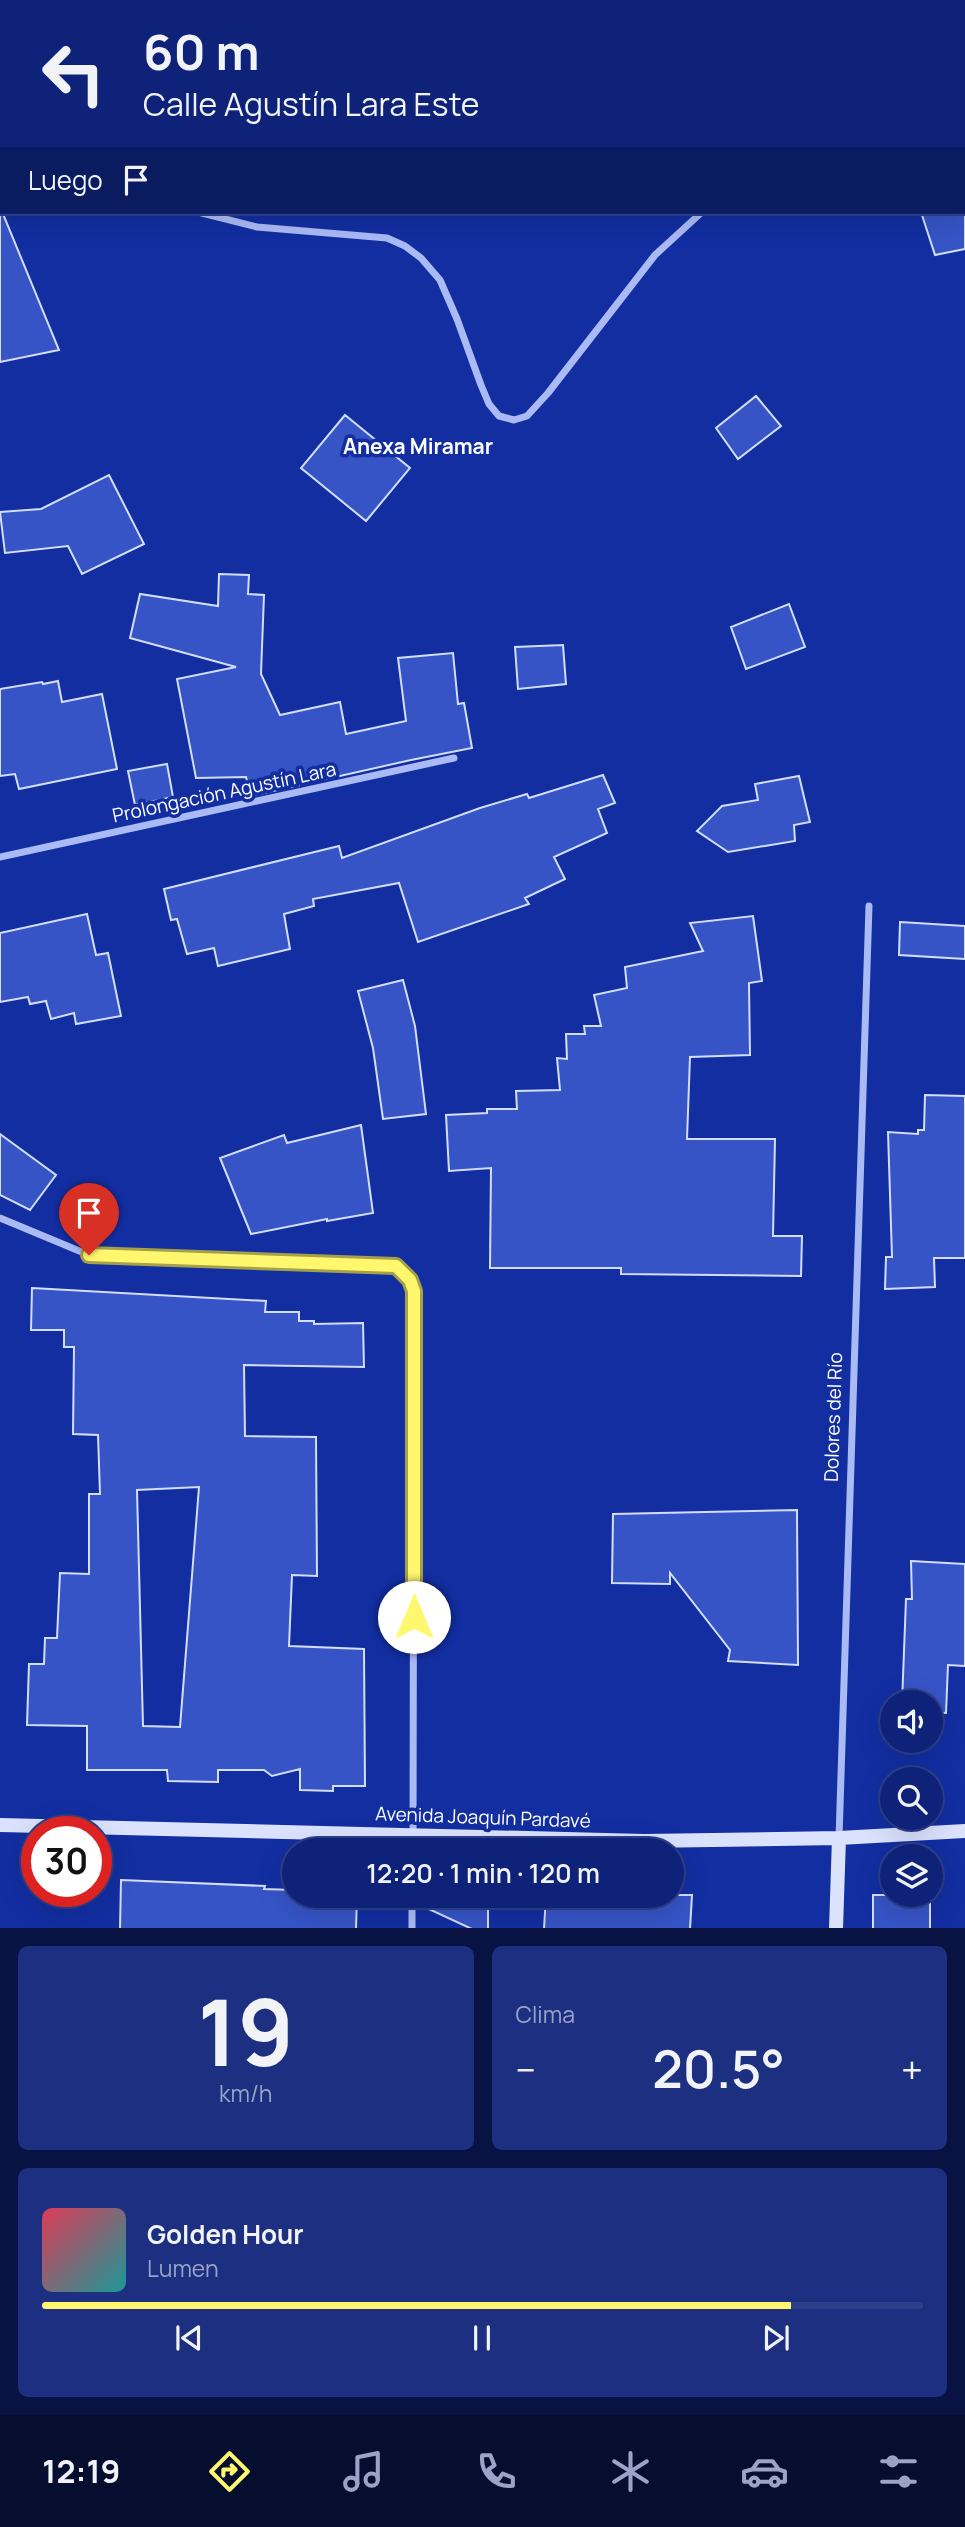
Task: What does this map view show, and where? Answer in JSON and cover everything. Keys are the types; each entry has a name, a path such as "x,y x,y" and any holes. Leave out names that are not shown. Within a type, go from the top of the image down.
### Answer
{"main road":[{"name":"Avenida Joaquín Pardavé","path":"0,1825 644,1841 839,1838 965,1830"},
{"name":"Dolores del Río","path":"836,1928 839,1838"}],"street":[{"path":"206,214 257,227 387,238 405,246 421,258 440,281 489,404 499,416 514,420 527,416 548,393 654,254 700,214"},
{"name":"Prolongación Agustín Lara","path":"0,857 454,758"},
{"name":"Dolores del Río","path":"839,1838 869,906"},
{"path":"0,1218 89,1255 396,1266 410,1280 414,1291 413,1838"},
{"path":"412,1908 412,1928"}],"building":[{"path":"0,214 3,214 59,350 0,362"},
{"path":"922,214 965,214 965,249 935,255"},
{"path":"756,396 781,426 738,459 716,428"},
{"path":"345,415 410,468 366,521 301,468"},
{"path":"109,475 144,544 82,574 68,546 5,553 0,512 41,509"},
{"path":"219,574 249,575 248,594 264,595 261,674 280,715 340,702 346,734 406,721 398,658 453,653 458,704 464,703 472,748 251,796 246,777 196,778 177,679 236,667 130,638 140,594 218,606"},
{"path":"789,604 805,647 746,669 731,627"},
{"path":"563,645 566,684 518,689 515,647"},
{"path":"58,681 62,702 102,694 117,769 19,789 15,774 0,776 0,689"},
{"path":"167,764 173,797 135,805 128,771"},
{"path":"603,775 615,803 598,809 607,833 554,857 565,879 525,898 529,904 418,942 399,883 313,899 314,906 284,914 290,949 218,966 214,948 187,954 177,919 171,920 164,889 339,846 342,858 480,808 527,794 529,798"},
{"path":"799,776 810,822 794,825 795,841 728,852 697,831 722,806 758,800 755,784"},
{"path":"87,914 96,955 108,953 121,1016 76,1024 74,1013 51,1019 46,1001 30,1004 28,997 0,1002 0,933"},
{"path":"753,916 762,981 749,983 750,1055 690,1057 687,1139 775,1139 773,1236 802,1236 801,1276 621,1274 621,1268 490,1268 491,1168 449,1171 446,1115 487,1113 487,1109 517,1109 516,1091 560,1090 557,1058 567,1059 566,1034 585,1034 584,1026 601,1026 594,995 627,988 625,967 703,951 690,923"},
{"path":"900,922 965,926 965,959 899,955"},
{"path":"403,980 415,1026 426,1114 383,1119 373,1048 358,991"},
{"path":"925,1095 965,1096 965,1258 934,1258 935,1287 885,1289 886,1257 892,1257 888,1132 918,1134 918,1130 924,1130"},
{"path":"361,1125 373,1213 251,1234 220,1158 284,1135 287,1143"},
{"path":"0,1134 56,1175 30,1210 0,1195"},
{"path":"32,1288 266,1301 265,1312 299,1312 299,1321 314,1321 314,1324 363,1323 364,1367 244,1365 245,1436 316,1437 317,1576 292,1575 289,1646 364,1649 365,1786 333,1786 333,1791 300,1790 300,1769 272,1776 264,1770 218,1770 218,1782 168,1781 167,1770 87,1770 87,1726 27,1725 29,1664 44,1664 45,1638 57,1638 60,1573 89,1574 89,1494 100,1494 98,1435 73,1434 74,1347 64,1347 64,1330 31,1330","holes":["199,1487 180,1727 143,1726 137,1490"]},
{"path":"797,1510 798,1665 728,1661 730,1650 670,1573 670,1584 612,1583 613,1514"},
{"path":"911,1561 965,1564 965,1666 948,1665 946,1713 943,1713 943,1690 902,1690 906,1599 912,1599"},
{"path":"121,1880 265,1886 264,1889 282,1890 282,1908 357,1908 356,1928 120,1928"},
{"path":"684,1895 692,1895 690,1928 544,1928 545,1908 684,1908"},
{"path":"873,1895 880,1895 880,1907 930,1907 930,1928 873,1928"},
{"path":"427,1908 488,1908 488,1928 470,1928"}],"district":[{"name":"Anexa Miramar","path":"418,447"}],"route":[{"path":"89,1255 396,1266 404,1273 414,1291 414,1617"}]}
